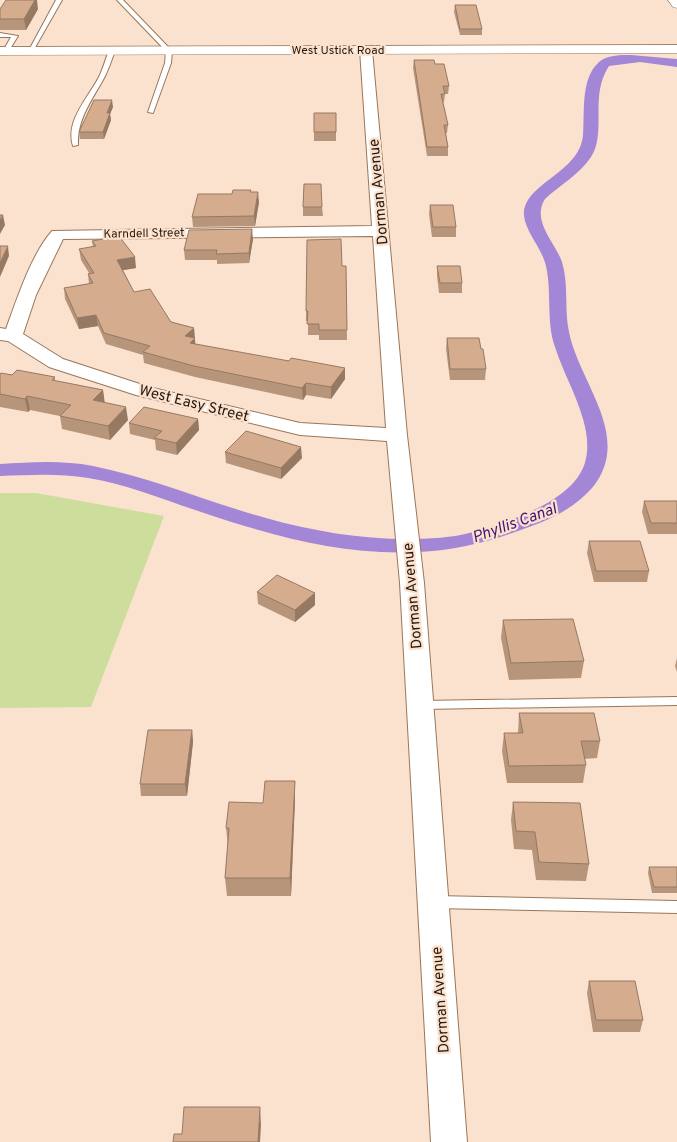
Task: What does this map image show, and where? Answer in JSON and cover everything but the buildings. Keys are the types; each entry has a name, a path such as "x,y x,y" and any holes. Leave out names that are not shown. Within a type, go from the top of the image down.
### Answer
{"main road":[{"path":"674,0 677,4"},
{"name":"West Ustick Road","path":"3,51 677,49"}],"street":[{"name":"Dorman Avenue","path":"366,50 397,435 408,544 449,1142"},
{"name":"Karndell Street","path":"7,335 52,241 58,234 381,231"},
{"name":"West Easy Street","path":"7,335 56,363 143,391 300,428 397,435"}],"lane":[{"path":"30,51 59,0"},
{"path":"120,0 168,50 168,63 151,112"},
{"path":"0,35 15,36 3,51"},
{"path":"75,145 74,138 77,125 93,89 101,79 112,51"},
{"path":"420,705 677,701"},
{"path":"434,902 677,907"}],"green space":[{"path":"0,493 36,493 164,516 91,707 0,708"}],"waterway":[{"name":"Phyllis Canal","path":"0,470 46,468 91,472 134,483 240,518 287,531 368,545 422,546 449,544 475,539 527,521 559,505 578,490 593,471 598,456 597,439 587,402 560,333 554,266 550,252 533,220 534,205 539,196 578,164 585,155 589,146 594,82 604,63 612,60 640,58 677,63"}]}
